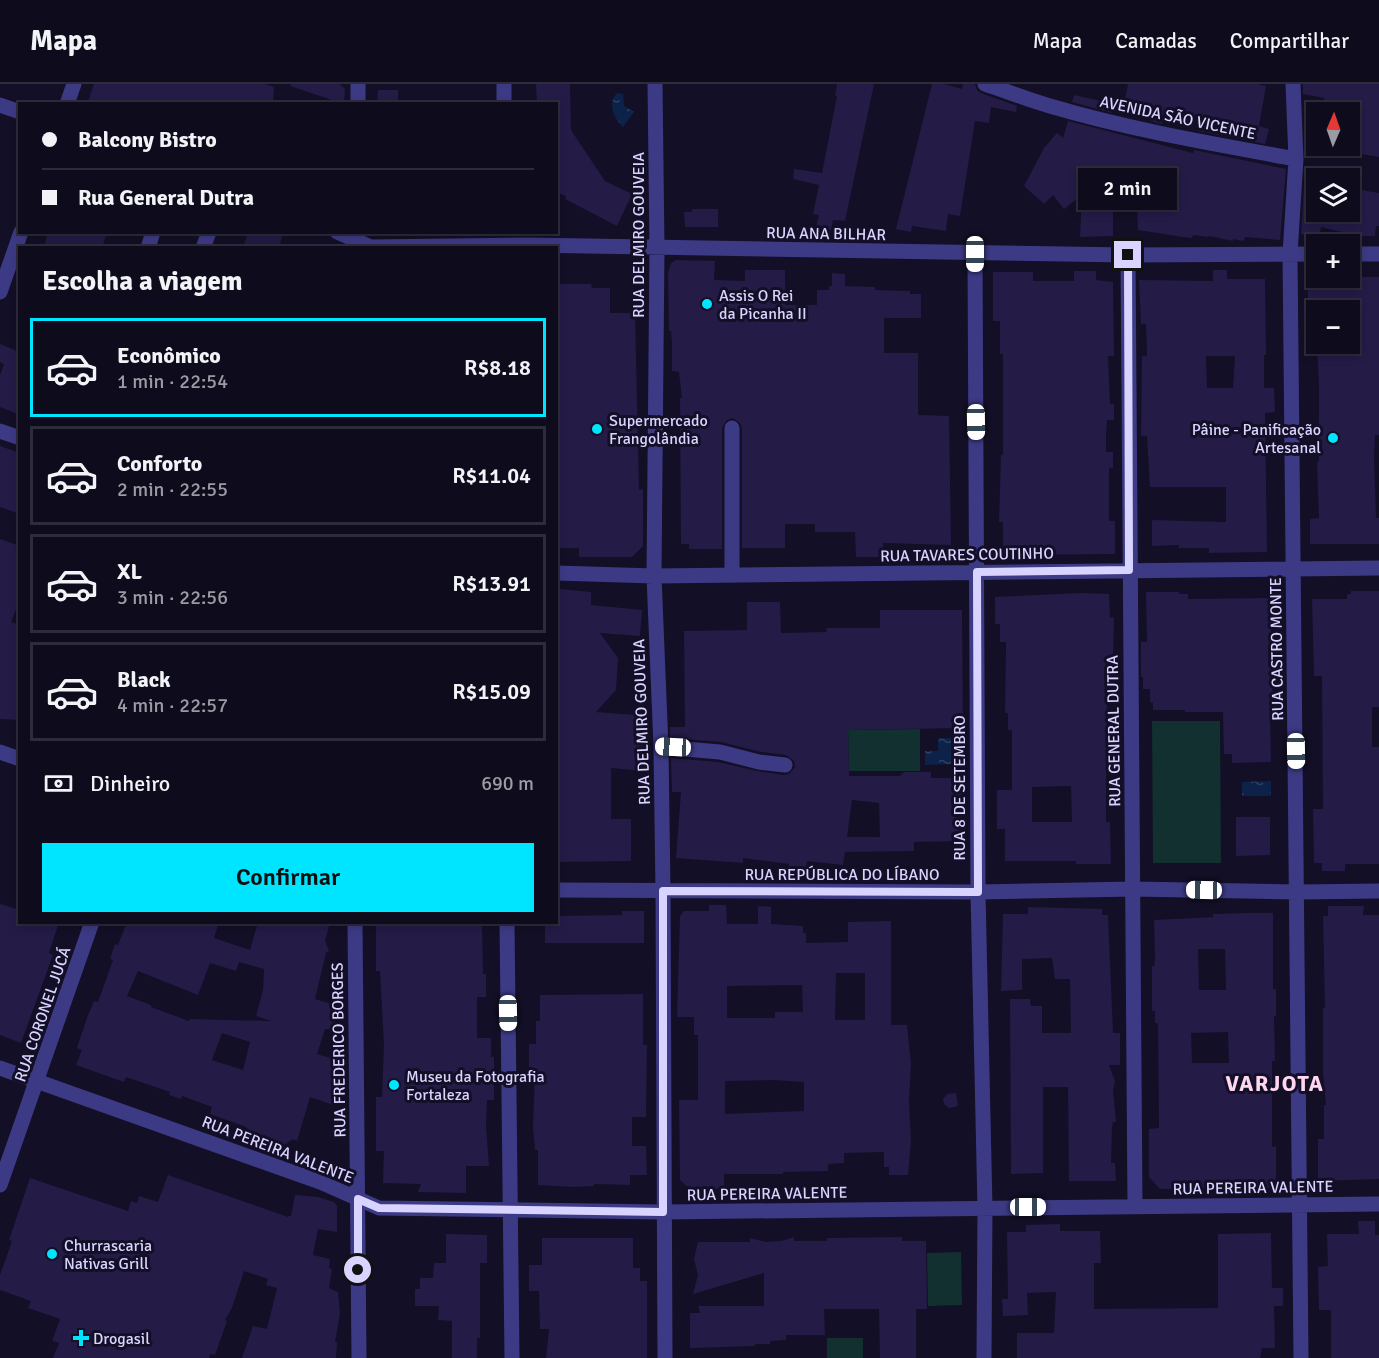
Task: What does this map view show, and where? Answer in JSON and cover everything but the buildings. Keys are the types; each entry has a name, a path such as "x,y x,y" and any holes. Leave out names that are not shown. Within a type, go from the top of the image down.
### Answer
{"street":[{"path":"68,102 74,84"},
{"path":"358,84 358,102"},
{"path":"504,84 504,102"},
{"name":"RUA DELMIRO GOUVEIA","path":"655,84 657,247 654,576 661,747 665,1358"},
{"name":"AVENIDA SÃO VICENTE","path":"985,84 1050,106 1121,124 1296,159"},
{"name":"RUA CASTRO MONTE","path":"1293,84 1296,159 1290,254 1301,1358"},
{"path":"0,105 18,111"},
{"path":"0,292 20,234"},
{"name":"RUA ANA BILHAR","path":"344,237 368,246"},
{"name":"RUA ANA BILHAR","path":"398,246 506,242 975,254 1306,254"},
{"name":"RUA 8 DE SETEMBRO","path":"975,254 978,892 984,1208 984,1358"},
{"path":"1360,254 1379,254"},
{"name":"RUA GENERAL DUTRA","path":"1128,255 1135,1206"},
{"path":"732,428 732,575"},
{"path":"0,431 18,437"},
{"name":"RUA TAVARES COUTINHO","path":"558,573 654,576 1379,568"},
{"path":"661,747 720,752 759,762 785,765"},
{"path":"0,752 18,758"},
{"name":"RUA REPÚBLICA DO LÍBANO","path":"558,890 1379,891"},
{"name":"RUA CORONEL JUCÁ","path":"0,1185 38,1082 91,924"},
{"name":"RUA FREDERICO BORGES","path":"355,924 359,1358"},
{"path":"507,924 512,1358"},
{"name":"RUA PEREIRA VALENTE","path":"0,1068 320,1182 379,1208 663,1212 1379,1204"}],"green space":[{"path":"1152,721 1220,721 1221,863 1153,863"},
{"path":"920,729 920,771 849,771 848,730"},
{"path":"961,1252 962,1305 928,1306 927,1253"},
{"path":"827,1338 863,1338 863,1358 827,1358"}],"water":[{"path":"617,93 623,94 624,106 634,112 623,127 612,106"},
{"path":"938,738 951,738 952,764 925,765 925,751 938,751"},
{"path":"1271,781 1271,796 1242,796 1242,782"}],"place":[{"name":"Assis O Rei da Picanha II","path":"707,304"},
{"name":"Supermercado Frangolândia","path":"597,429"},
{"name":"Pâine - Panificação Artesanal","path":"1333,438"},
{"name":"Museu da Fotografia Fortaleza","path":"394,1085"},
{"name":"Churrascaria Nativas Grill","path":"52,1254"},
{"name":"Drogasil","path":"81,1338"}],"district":[{"name":"VARJOTA","path":"1275,1083"}],"route":[{"path":"358,1270 358,1199 379,1208 663,1212 663,891 978,892 977,572 1129,570 1128,255"}]}
